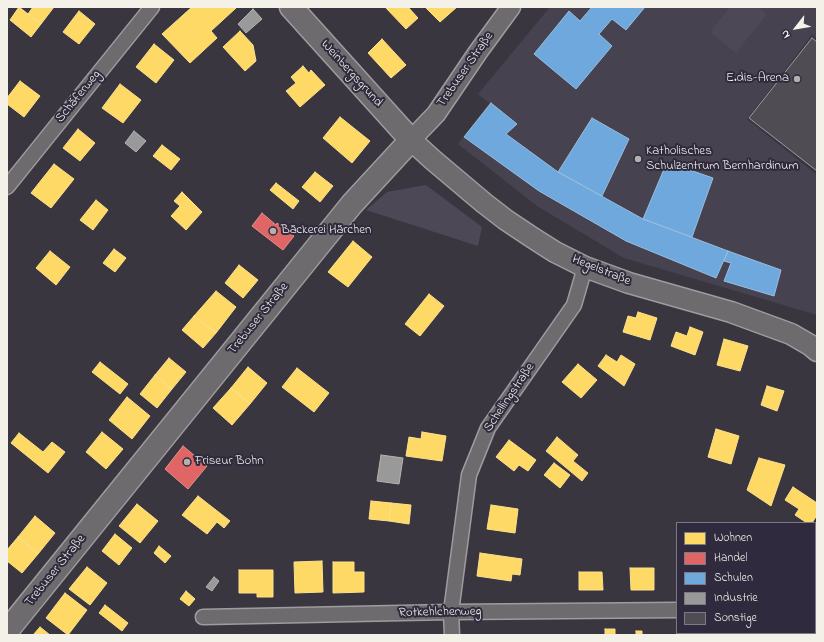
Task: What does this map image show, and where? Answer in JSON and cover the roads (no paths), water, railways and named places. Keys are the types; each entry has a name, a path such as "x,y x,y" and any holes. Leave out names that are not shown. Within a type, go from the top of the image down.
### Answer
{"main road":[{"name":"Weinbergsgrund","path":"291,7 411,140"},
{"name":"Hegelstraße","path":"411,140 484,203 506,220 555,252 586,267 629,283 731,312 791,334 817,351"},
{"name":"Trebuser Straße","path":"7,631 352,204 411,140"}],"street":[{"name":"Schäferweg","path":"7,187 152,7"},
{"name":"Trebuser Straße","path":"411,140 436,114 511,7"},
{"name":"Schellingstraße","path":"452,635 451,612 469,475 488,428 574,305 586,267"},
{"name":"Rotkehlchenweg","path":"203,616 676,610"}],"place":[{"name":"E.dis-Arena","path":"797,79"},
{"name":"Katholisches Schulzentrum Bernhardinum","path":"638,159"},
{"name":"Bäckerei Härchen","path":"273,231"},
{"name":"Friseur Bohn","path":"187,462"}]}
